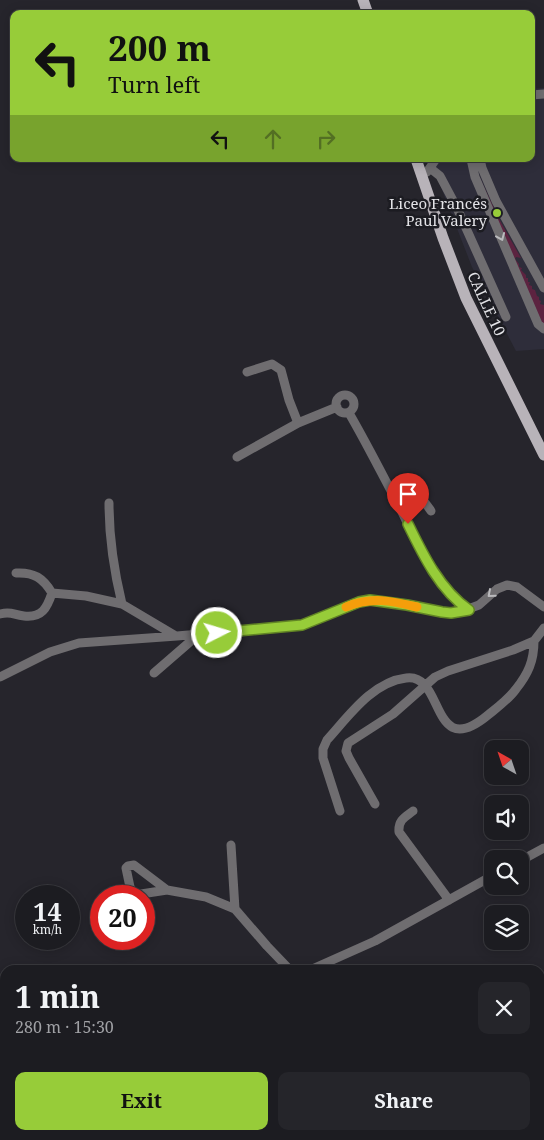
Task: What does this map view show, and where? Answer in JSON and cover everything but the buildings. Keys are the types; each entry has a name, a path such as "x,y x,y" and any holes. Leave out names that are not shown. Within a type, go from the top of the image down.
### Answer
{"main road":[{"name":"CALLE 10","path":"417,162 466,298 544,456"}],"lane":[{"path":"423,178 434,162"},
{"path":"472,162 475,177 519,282 538,324 544,330"},
{"path":"481,162 496,201 544,288"},
{"path":"430,168 440,176 457,208 506,317"},
{"path":"247,372 272,364 281,370 289,400 298,423"},
{"path":"340,396 350,396 353,399 354,406 348,413 340,412 337,407 337,400 340,396"},
{"path":"237,457 298,423 337,407"},
{"path":"348,413 435,573 456,600 469,610"},
{"path":"391,491 400,488 411,489 419,494 431,511"},
{"path":"109,503 109,526 115,575 122,604"},
{"path":"16,573 28,572 37,576 44,581 52,593"},
{"path":"0,677 50,652 79,643 302,625 359,602 370,600 451,613 469,610 479,605 497,589 507,585 517,587 544,607"},
{"path":"52,593 86,596 122,604 177,636"},
{"path":"0,614 9,612 23,616 36,615 47,608 52,593"},
{"path":"375,804 349,758 346,751 348,743 393,714 436,677 448,670 513,650 534,641 544,628"},
{"path":"154,673 199,634"},
{"path":"340,811 323,758 323,749 327,740 368,696 389,683 405,678 416,678 425,685 444,720 454,729 467,730 478,724 509,699 527,676 532,665 534,641"},
{"path":"414,811 401,820 399,832 449,900"},
{"path":"231,845 235,909"},
{"path":"529,856 544,848"},
{"path":"128,885 126,868 134,865 167,890"},
{"path":"321,965 375,941 484,880"},
{"path":"155,892 167,890 206,897 235,909 285,965"}],"shaded area":[{"name":"Liceo Francés Paul Valery","path":"544,88 544,349 516,351 472,267 431,162 535,162 535,89"},
{"path":"476,170 499,219 521,258 516,257 515,259 519,267 522,268 521,270 526,275 526,278 528,278 528,282 530,282 529,285 532,286 532,289 535,290 539,297 540,304 544,305 544,325 540,321"}],"slow traffic":[{"path":"346,607 370,600 417,607"}],"place":[{"name":"Liceo Francés Paul Valery","path":"497,213"}],"route":[{"path":"217,633 302,625 359,602 370,600 380,600 430,611 451,613 469,610 456,600 435,573 408,524"}]}
